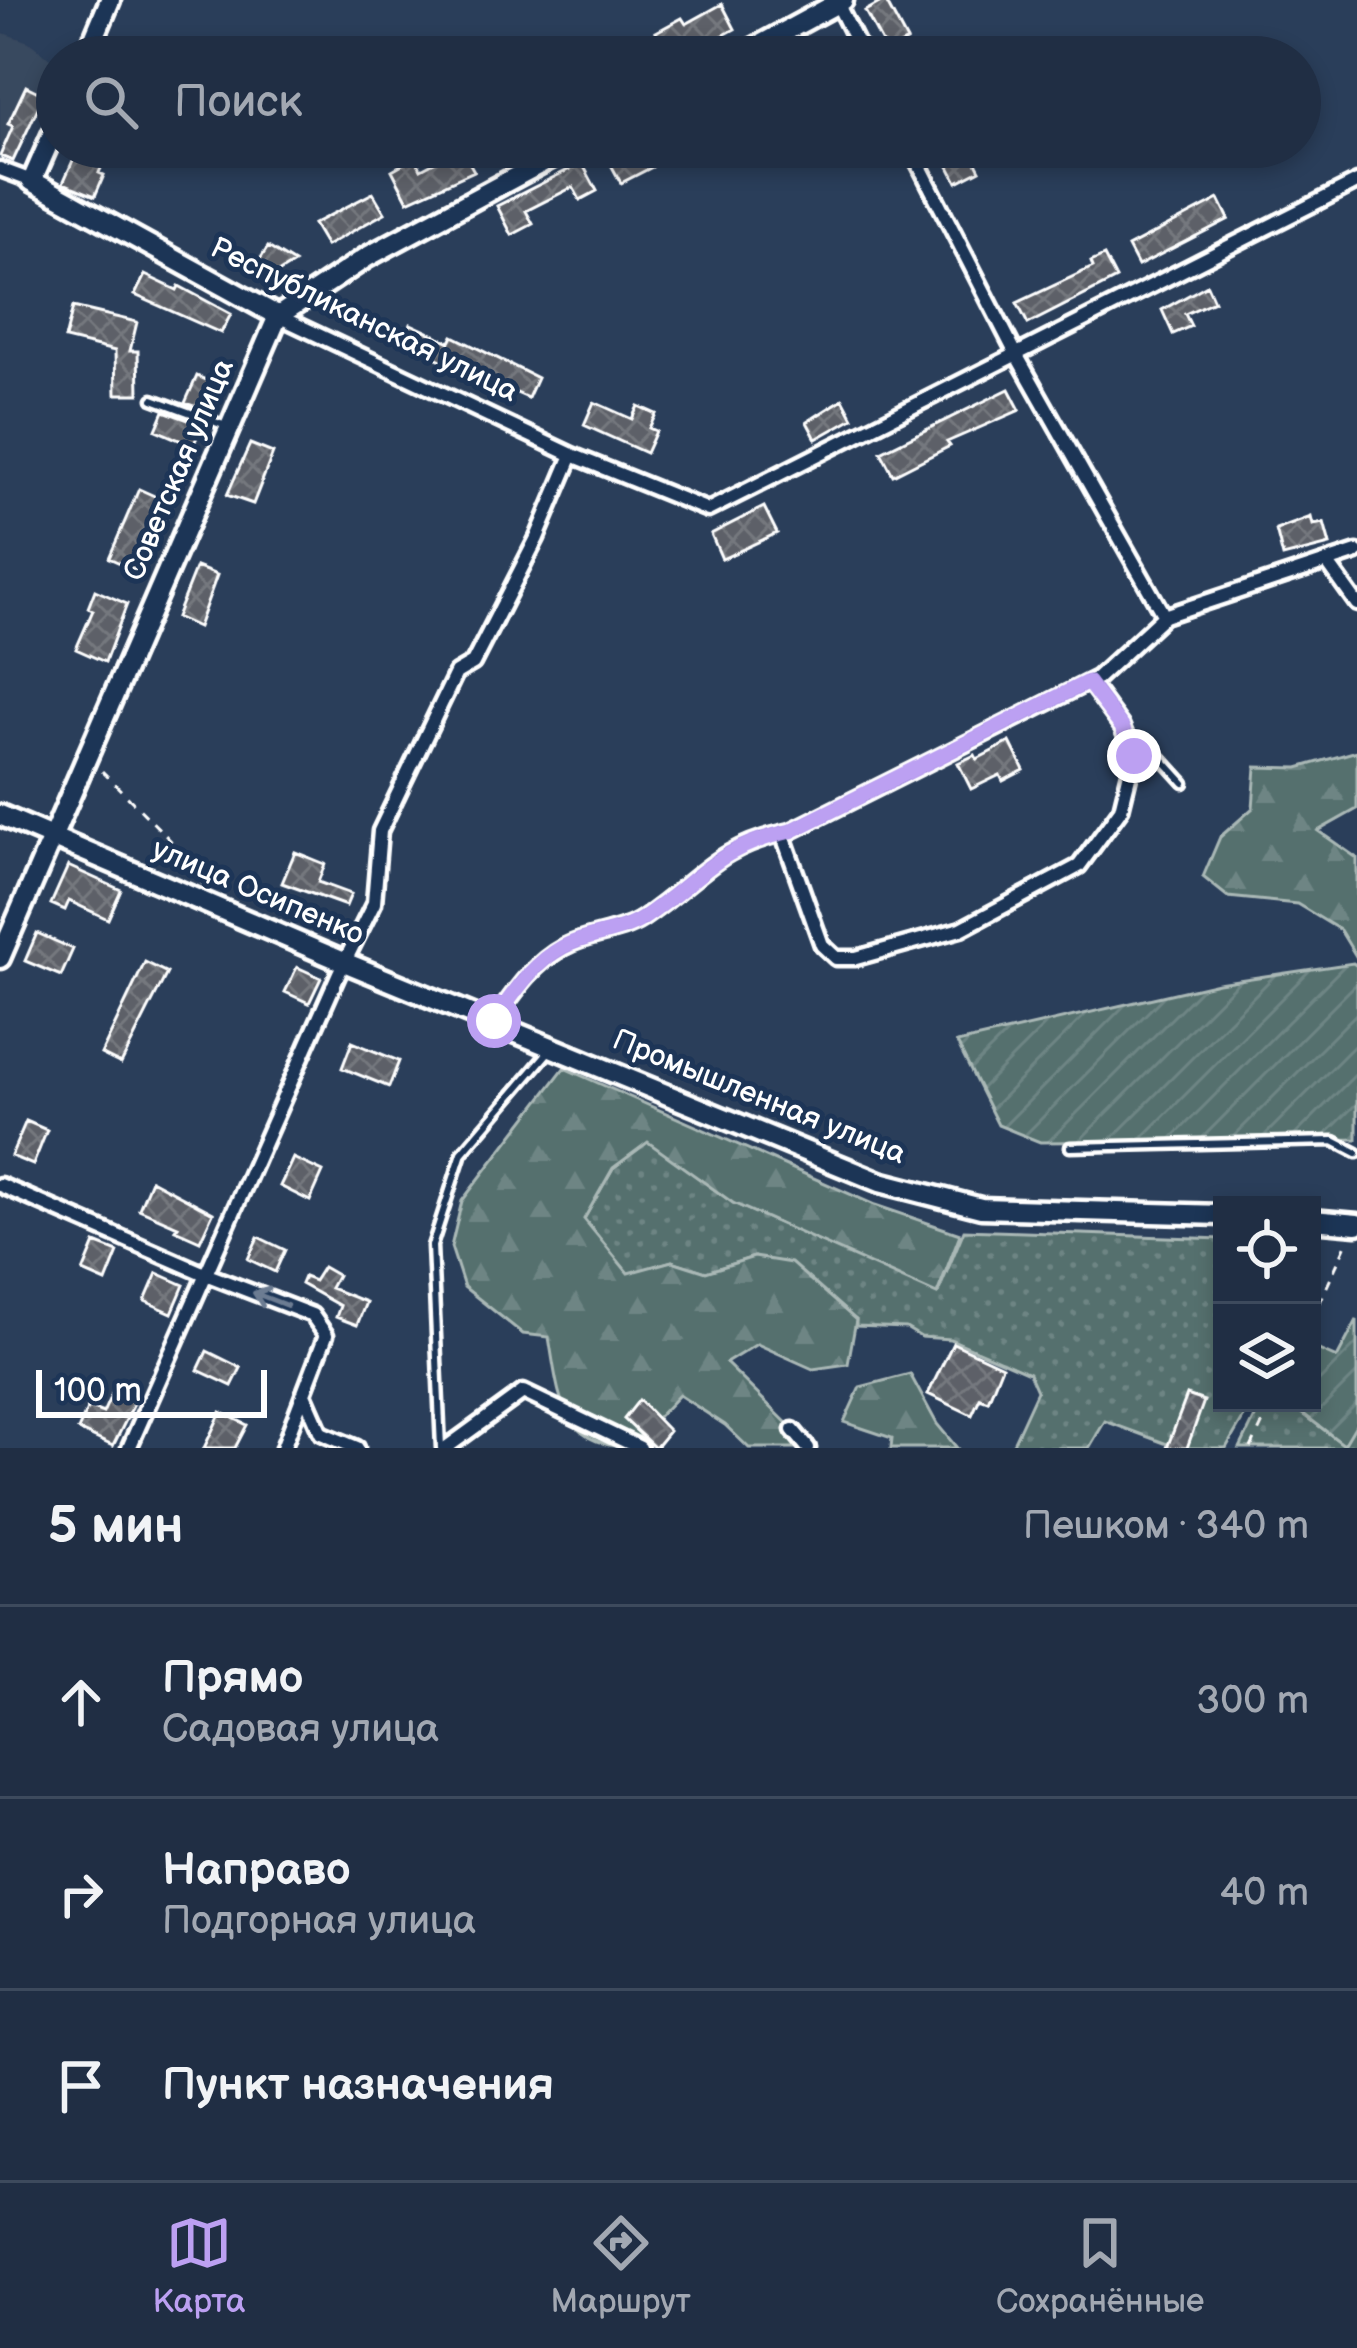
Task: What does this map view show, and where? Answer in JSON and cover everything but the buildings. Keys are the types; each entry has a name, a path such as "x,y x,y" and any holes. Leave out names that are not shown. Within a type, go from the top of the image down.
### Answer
{"street":[{"path":"95,36 110,0"},
{"path":"776,36 838,1 854,36"},
{"path":"32,181 38,168"},
{"path":"278,316 367,257 532,168"},
{"path":"921,168 1017,356 1164,616"},
{"name":"Республиканская улица","path":"0,169 32,181 278,316 572,454 708,510 1017,356"},
{"path":"1017,356 1357,182"},
{"name":"Советская улица","path":"0,958 278,316"},
{"path":"129,1448 374,903 380,831 455,674 472,664 516,580 572,454"},
{"path":"494,1021 529,973 564,947 639,921 717,858 752,840 782,833 1088,682 1164,616 1357,552"},
{"path":"1327,562 1357,604"},
{"path":"782,833 822,945 836,958 856,958 962,929 1079,866 1121,809 1134,756 1122,727 1088,682"},
{"name":"улица Осипенко","path":"0,815 494,1021"},
{"name":"Промышленная улица","path":"494,1021 880,1182 981,1208 1213,1215"},
{"path":"0,1185 312,1315 326,1335 284,1448"},
{"path":"1321,1221 1356,1224"},
{"path":"444,1448 524,1392 640,1448"},
{"path":"304,1393 321,1433 357,1448"},
{"path":"793,1430 808,1448"}],"lane":[{"path":"153,399 230,427"},
{"path":"1131,749 1153,749 1184,783"},
{"path":"444,1448 431,1246 462,1153 553,1046"},
{"path":"1070,1148 1334,1141 1357,1153"}],"path":[{"path":"89,757 174,844 222,910"},
{"path":"1319,1304 1356,1224"},
{"path":"1251,1448 1268,1412"}],"shaded area":[{"path":"0,32 36,48 36,110 13,162 0,156"}],"green space":[{"path":"1357,751 1357,809 1318,831 1357,858 1357,958 1340,930 1297,904 1228,897 1203,877 1220,837 1253,808 1256,767 1298,768"},
{"path":"1357,966 1357,1139 1040,1142 998,1125 957,1043 1218,983"},
{"path":"564,1068 875,1205 960,1234 937,1294 733,1203 648,1142 613,1168 584,1219 628,1273 672,1261 706,1272 754,1257 791,1263 856,1320 848,1364 813,1369 757,1344 726,1363 812,1448 749,1448 725,1425 679,1395 635,1441 641,1448 594,1440 569,1418 562,1402 549,1337 523,1334 464,1287 451,1247 462,1201"},
{"path":"648,1141 733,1203 938,1293 964,1230 1213,1239 1213,1412 1247,1412 1226,1448 1178,1448 1105,1421 1089,1448 1011,1448 1037,1391 1029,1373 950,1339 921,1337 906,1328 856,1326 856,1320 754,1257 706,1272 672,1261 628,1274 584,1219 613,1168"},
{"path":"1357,1320 1357,1423 1344,1445 1301,1412 1321,1412 1321,1351 1337,1358"},
{"path":"910,1374 937,1424 957,1448 891,1448 892,1438 844,1422 860,1387"},
{"path":"1258,1412 1301,1412 1343,1444 1357,1423 1357,1448 1240,1448"}],"route":[{"path":"494,1021 529,973 564,947 639,921 717,858 752,840 791,831 1088,682 1122,727 1134,756"}]}
